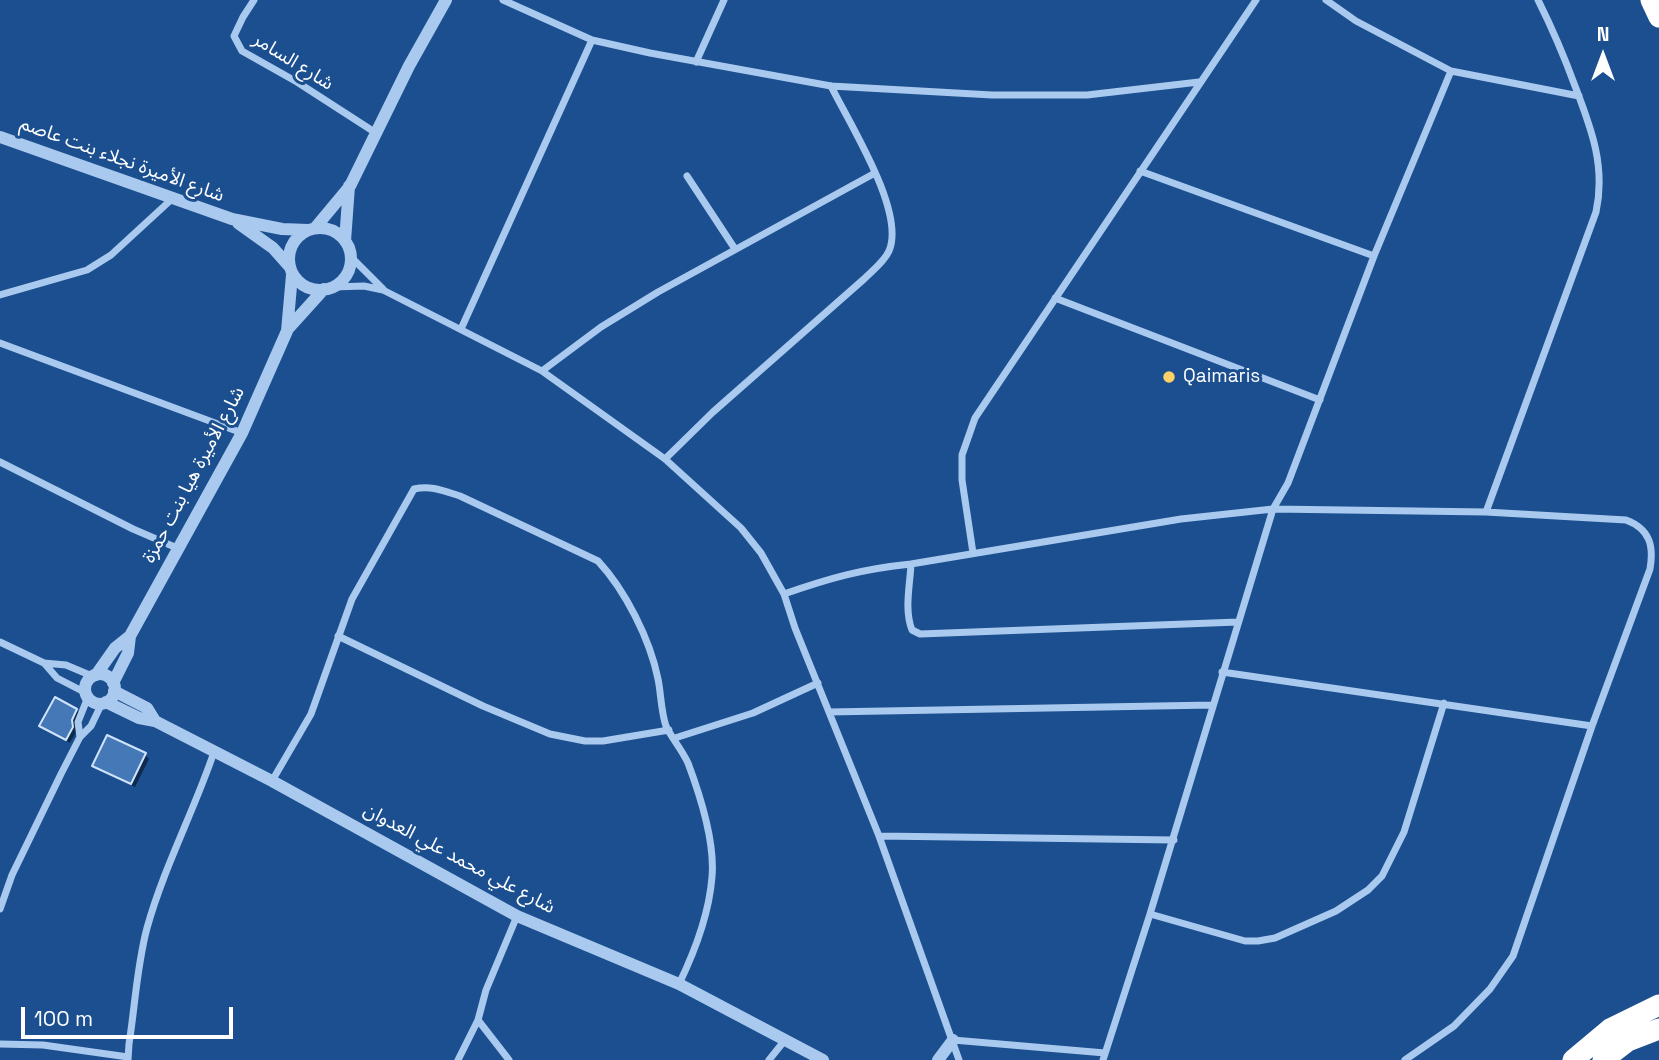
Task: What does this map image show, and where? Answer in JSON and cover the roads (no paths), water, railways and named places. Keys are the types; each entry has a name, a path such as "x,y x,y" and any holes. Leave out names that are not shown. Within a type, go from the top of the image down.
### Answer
{"highway":[{"path":"1651,0 1659,17"},
{"path":"1573,1060 1610,1029 1659,1005"},
{"path":"1603,1060 1628,1041 1659,1029"}],"street":[{"name":"شارع السامر","path":"254,0 234,36 242,51 297,82 376,133"},
{"path":"312,229 349,186 446,0"},
{"path":"503,0 592,40 831,86 992,95 1087,95 1199,82"},
{"path":"696,62 724,0"},
{"path":"973,553 962,480 962,455 968,434 984,404 1256,0"},
{"path":"1326,0 1356,21 1451,71 1579,96"},
{"path":"1486,512 1597,212 1601,178 1596,142 1557,40 1538,0"},
{"path":"461,329 592,40"},
{"path":"953,1040 1104,1057 1174,840 1212,705 1273,509 1288,484 1374,257 1451,71"},
{"path":"665,459 713,412 883,261 892,241 891,214 875,173 831,86"},
{"name":"شارع الأميرة نجلاء بنت عاصم","path":"0,136 232,219 282,229 312,229"},
{"path":"1140,171 1374,257"},
{"path":"542,371 601,327 735,249 875,173"},
{"path":"687,176 735,249"},
{"path":"349,186 345,241 351,257 383,290"},
{"path":"0,295 87,270 111,255 173,198"},
{"name":"شارع الأميرة نجلاء بنت عاصم","path":"232,219 273,248 291,270"},
{"path":"345,241 332,230 312,229 300,234 290,248 291,270 306,287 315,290 363,286 383,290 542,371 665,459 741,528 761,553 784,594 879,836 959,1060"},
{"path":"329,288 347,275 351,257"},
{"name":"شارع الأميرة هيا بنت حمزة","path":"0,909 12,875 80,737 91,726 109,695 128,653 130,636 242,433 287,331 292,293 291,270"},
{"name":"شارع الأميرة هيا بنت حمزة","path":"287,331 329,288"},
{"path":"1055,298 1320,400"},
{"path":"0,343 242,433"},
{"path":"0,462 133,529 177,548"},
{"path":"272,780 311,714 352,599 414,489 439,488 598,561 629,604 645,640 657,676 668,730 687,762 711,847 713,877 698,945 679,984"},
{"path":"784,594 868,569 1181,519 1273,509 1486,512 1626,520 1638,525 1652,550 1650,569 1592,726 1513,956 1490,989 1454,1026 1405,1060"},
{"path":"911,564 909,623 912,630 920,634 1238,622"},
{"name":"شارع الأميرة هيا بنت حمزة","path":"94,676 114,648 130,636"},
{"path":"338,636 483,706 550,734 585,741 603,741 668,730"},
{"path":"0,642 44,663 66,665 94,676 106,676 109,695 92,701 87,695 57,678 44,663"},
{"path":"1222,672 1592,726"},
{"path":"87,695 85,685 94,676"},
{"path":"675,738 753,713 818,683"},
{"name":"شارع الأميرة هيا بنت حمزة","path":"80,737 78,722 87,695"},
{"name":"شارع علي محمد علي العدوان","path":"109,695 139,718 155,721 272,780 517,916 679,984 817,1059"},
{"path":"1150,914 1244,941 1258,942 1275,938 1336,911 1367,890 1389,866 1404,832 1444,703"},
{"path":"829,712 1212,705"},
{"path":"0,1044 43,1045 128,1058 147,928 156,898 214,752"},
{"path":"879,836 1174,840"},
{"path":"458,1060 478,1020 486,990 517,916"},
{"path":"478,1020 509,1060"},
{"path":"769,1060 785,1040"},
{"path":"938,1060 953,1040"}],"place":[{"name":"Qaimaris","path":"1169,377"}]}
